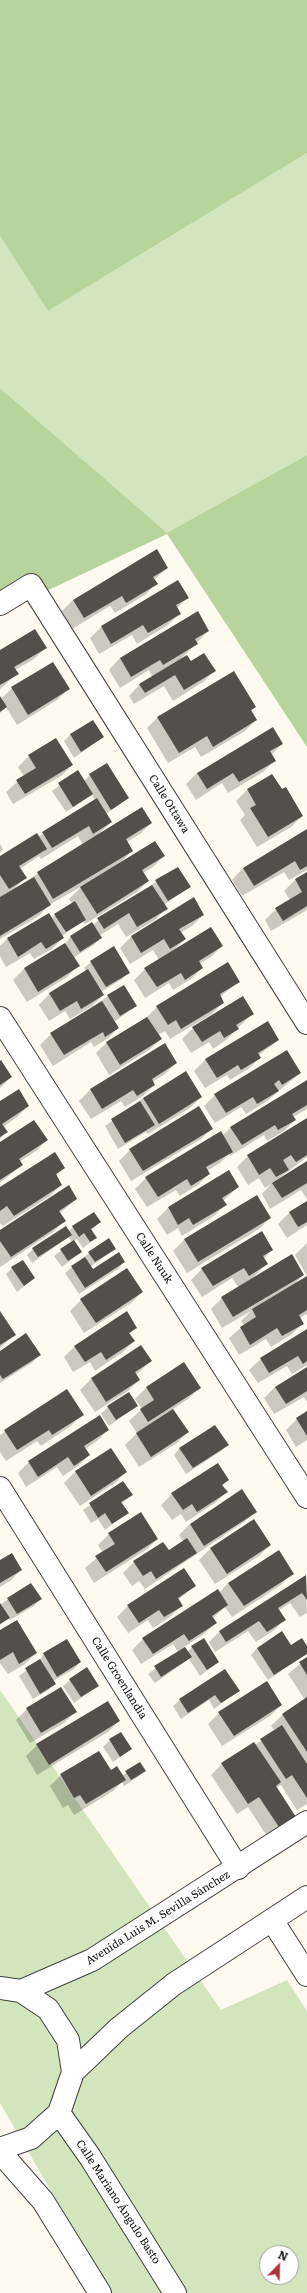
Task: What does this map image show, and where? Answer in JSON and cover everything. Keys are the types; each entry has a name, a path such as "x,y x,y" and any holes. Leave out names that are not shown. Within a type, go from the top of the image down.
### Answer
{"street":[{"name":"Calle Ottawa","path":"0,604 30,585 307,1024"},
{"name":"Calle Nuuk","path":"0,1018 307,1497"},
{"name":"Calle Groenlandia","path":"0,1488 238,1868"},
{"name":"Avenida Luis M. Sevilla Sánchez","path":"21,1991 92,1960 238,1868 307,1822"},
{"path":"100,2293 43,2201 0,2151 31,2138 59,2113 73,2072 119,2028 174,1984 307,1897"},
{"path":"272,1920 307,1976"},
{"path":"0,1988 21,1991 48,2009 68,2040 73,2072"},
{"name":"Calle Mariano Ángulo Basto","path":"59,2113 90,2157 175,2293"}],"green space":[{"path":"0,0 307,0 307,153 48,311 0,236"},
{"path":"307,153 307,455 167,534 0,388 0,236 48,311"},
{"path":"0,388 167,533 307,455 307,747 167,534 0,613"},
{"path":"0,1690 221,2010 287,1980 307,2011 307,2293 110,2293 0,2103"}],"building":[{"path":"157,549 168,568 153,577 158,584 126,603 122,596 84,618 73,600"},
{"path":"178,580 189,598 176,605 181,614 148,633 143,625 111,644 101,626"},
{"path":"198,611 209,631 195,639 198,644 163,665 160,660 131,677 120,658"},
{"path":"35,629 47,648 14,667 19,674 0,685 0,650"},
{"path":"204,653 216,671 184,690 175,675 145,693 139,684 187,655 191,661"},
{"path":"53,662 70,689 28,715 11,687"},
{"path":"234,671 256,707 251,710 257,720 213,747 207,736 179,753 157,717"},
{"path":"0,696 7,707 0,712"},
{"path":"93,720 104,737 81,752 70,734"},
{"path":"273,727 283,744 270,751 276,761 239,782 233,773 207,789 197,773"},
{"path":"56,738 73,765 25,794 16,780 36,768 28,755"},
{"path":"107,763 129,798 111,810 89,774"},
{"path":"78,770 93,794 73,807 58,783"},
{"path":"272,774 282,789 286,787 303,816 268,837 250,808 256,805 247,789"},
{"path":"97,798 112,822 93,834 89,826 52,848 42,832"},
{"path":"142,807 152,823 126,839 133,851 53,899 37,872"},
{"path":"307,829 307,866 300,870 295,861 254,886 243,868"},
{"path":"37,833 47,849 19,866 27,878 9,889 0,875 0,856"},
{"path":"155,841 165,856 142,870 149,881 97,914 80,887"},
{"path":"178,867 191,887 168,901 155,880"},
{"path":"307,872 307,906 283,921 275,908 302,892 295,879"},
{"path":"34,877 51,905 0,936 0,897"},
{"path":"152,885 168,909 137,927 129,913 104,929 97,918"},
{"path":"194,897 204,915 179,929 186,939 170,949 164,939 141,953 131,936"},
{"path":"75,901 86,920 66,932 54,914"},
{"path":"49,913 64,938 46,949 41,942 18,957 7,938"},
{"path":"92,922 102,938 80,952 70,936"},
{"path":"211,927 223,946 199,961 203,968 185,980 181,973 157,987 144,968"},
{"path":"65,943 80,966 38,992 24,968"},
{"path":"114,946 130,973 106,987 90,961"},
{"path":"228,962 240,982 220,994 224,1003 181,1029 176,1020 168,1025 156,1006"},
{"path":"88,969 104,995 81,1009 77,1001 60,1011 49,993"},
{"path":"124,985 137,1006 120,1016 107,995"},
{"path":"243,996 254,1014 236,1025 239,1029 224,1038 220,1031 202,1042 192,1027"},
{"path":"102,1001 119,1028 105,1037 103,1032 64,1055 50,1033"},
{"path":"147,1017 162,1039 120,1065 106,1042"},
{"path":"268,1021 279,1040 258,1053 261,1058 241,1070 238,1065 217,1078 205,1059"},
{"path":"165,1043 177,1063 152,1079 155,1085 137,1096 133,1090 102,1109 90,1089"},
{"path":"287,1050 301,1073 282,1085 279,1080 274,1084 279,1091 257,1104 253,1097 226,1113 214,1094"},
{"path":"1,1060 12,1077 0,1085 0,1061"},
{"path":"186,1071 202,1097 159,1124 143,1098"},
{"path":"307,1080 307,1105 292,1114 296,1120 278,1130 275,1125 242,1145 230,1127"},
{"path":"19,1089 29,1106 2,1124 8,1132 0,1137 0,1101"},
{"path":"140,1101 155,1125 125,1143 111,1119"},
{"path":"199,1106 213,1129 143,1171 129,1149"},
{"path":"307,1118 307,1155 296,1162 291,1155 283,1160 289,1170 276,1177 270,1168 259,1175 247,1155"},
{"path":"34,1120 48,1140 19,1159 23,1165 0,1180 0,1142"},
{"path":"221,1131 233,1152 206,1167 210,1174 191,1186 187,1179 158,1197 145,1177"},
{"path":"55,1152 65,1168 56,1174 62,1185 14,1216 7,1206 0,1211 0,1187"},
{"path":"307,1161 307,1183 282,1198 272,1183"},
{"path":"229,1170 239,1187 222,1198 227,1205 193,1225 189,1218 178,1225 168,1207"},
{"path":"69,1185 77,1199 59,1211 66,1221 11,1257 0,1241 0,1230"},
{"path":"257,1195 271,1218 198,1262 184,1239"},
{"path":"307,1201 307,1222 298,1227 289,1212"},
{"path":"94,1212 101,1222 91,1229 97,1238 90,1242 84,1233 79,1237 72,1226"},
{"path":"66,1226 72,1235 38,1257 32,1248"},
{"path":"262,1231 273,1250 263,1256 268,1264 249,1276 244,1268 213,1286 201,1268"},
{"path":"109,1238 116,1249 95,1262 88,1252"},
{"path":"74,1240 82,1252 68,1261 60,1249"},
{"path":"119,1252 125,1262 85,1288 71,1266 85,1257 93,1269"},
{"path":"292,1254 304,1275 233,1317 221,1297"},
{"path":"23,1260 35,1278 24,1286 11,1267"},
{"path":"127,1268 143,1292 96,1323 80,1299"},
{"path":"307,1276 307,1310 299,1315 304,1324 282,1336 277,1328 250,1345 240,1327 256,1317 252,1309"},
{"path":"0,1311 16,1335 0,1345"},
{"path":"127,1311 137,1328 129,1333 135,1341 106,1360 101,1352 85,1362 74,1346"},
{"path":"307,1329 307,1361 303,1364 298,1356 269,1373 260,1358"},
{"path":"26,1333 41,1355 3,1379 0,1375 0,1351"},
{"path":"141,1345 152,1361 135,1372 140,1380 106,1402 91,1378"},
{"path":"184,1362 201,1388 148,1422 140,1409 154,1400 146,1387"},
{"path":"307,1367 307,1391 286,1404 275,1387"},
{"path":"67,1389 84,1415 52,1435 49,1430 17,1450 4,1430"},
{"path":"129,1392 138,1406 116,1420 107,1406"},
{"path":"173,1409 189,1432 151,1457 136,1433"},
{"path":"307,1411 307,1436 296,1418"},
{"path":"100,1415 109,1430 84,1446 90,1455 74,1466 68,1457 38,1477 28,1461"},
{"path":"215,1425 229,1445 193,1468 179,1448"},
{"path":"111,1448 127,1472 91,1496 75,1471"},
{"path":"218,1463 229,1480 222,1485 228,1492 197,1512 192,1504 183,1510 171,1493"},
{"path":"123,1481 133,1495 121,1502 129,1513 112,1524 105,1513 98,1518 89,1503"},
{"path":"242,1489 257,1512 204,1546 190,1524"},
{"path":"141,1512 158,1539 106,1572 95,1556 115,1544 108,1533"},
{"path":"254,1519 271,1545 227,1574 210,1548"},
{"path":"187,1538 197,1553 156,1579 151,1571 143,1576 133,1561 163,1542 169,1550"},
{"path":"279,1550 294,1574 244,1606 228,1583"},
{"path":"12,1553 22,1570 0,1583 0,1560"},
{"path":"184,1568 196,1586 178,1598 183,1606 164,1617 159,1610 139,1623 127,1605"},
{"path":"306,1575 307,1600 302,1593 278,1608 286,1620 267,1632 259,1621 226,1642 219,1631"},
{"path":"31,1583 42,1599 17,1614 7,1598"},
{"path":"218,1589 228,1605 212,1616 217,1623 189,1641 184,1634 153,1654 142,1638"},
{"path":"0,1603 10,1618 0,1624"},
{"path":"17,1620 37,1653 19,1664 13,1652 0,1660 0,1630"},
{"path":"282,1631 291,1645 302,1638 307,1646 307,1654 274,1675 257,1648"},
{"path":"204,1638 219,1662 207,1670 191,1646"},
{"path":"67,1639 81,1662 57,1677 43,1653"},
{"path":"185,1647 192,1657 161,1677 154,1666"},
{"path":"307,1657 307,1675 299,1662"},
{"path":"40,1659 56,1684 40,1694 25,1668"},
{"path":"87,1667 99,1686 81,1697 69,1679"},
{"path":"225,1669 240,1691 221,1703 215,1695 188,1713 179,1699"},
{"path":"267,1681 282,1705 234,1736 218,1712"},
{"path":"61,1687 77,1712 41,1733 26,1708"},
{"path":"307,1697 307,1752 282,1714"},
{"path":"108,1701 120,1721 49,1765 36,1744"},
{"path":"282,1725 307,1764 307,1798 292,1775 286,1779 260,1739"},
{"path":"121,1732 132,1749 120,1757 109,1739"},
{"path":"254,1742 281,1782 276,1786 296,1817 279,1827 259,1797 248,1804 221,1763"},
{"path":"99,1751 111,1770 117,1766 126,1780 86,1804 80,1795 74,1798 60,1774"},
{"path":"140,1762 146,1771 131,1780 125,1771"}]}
